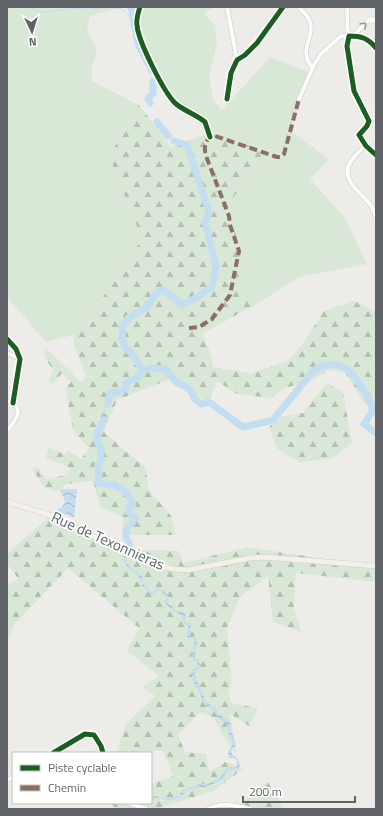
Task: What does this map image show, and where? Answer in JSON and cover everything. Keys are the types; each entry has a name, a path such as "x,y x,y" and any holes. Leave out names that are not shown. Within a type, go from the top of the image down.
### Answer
{"main road":[{"name":"Rue de Texonnieras","path":"7,502 47,514 159,566 174,569 188,570 265,556 376,566"}],"street":[{"path":"140,7 137,18 138,30 158,78 175,103 205,122 210,137"},
{"path":"227,7 237,60"},
{"path":"227,98 231,73 237,60 245,55 257,43 283,7"},
{"path":"298,7 309,19 310,33 305,50 308,63 313,68"},
{"path":"347,7 347,46 354,91 369,121 367,126 359,135 376,155"},
{"path":"356,36 358,31 370,19 376,21"},
{"path":"299,99 321,54 342,36 366,38 376,48"},
{"path":"366,145 352,160 348,167 348,174 352,185 372,206 376,217"},
{"path":"7,339 16,348 20,359 13,403"},
{"path":"7,353 20,359"},
{"path":"7,401 13,403 18,410 18,415 7,431"},
{"path":"55,752 85,734 94,735 103,752"},
{"path":"132,804 146,809"},
{"path":"208,809 217,804 251,809"}],"green space":[{"path":"7,7 122,7 90,16 87,29 97,50 92,67 92,81 139,105 109,156 142,239 106,293 73,335 46,342 7,297"},
{"path":"123,7 211,7 212,9 204,13 215,25 217,44 209,75 213,100 222,110 270,57 308,72 291,131 329,159 310,179 345,218 367,264 299,277 258,303 239,297 239,277 245,259 236,235 231,200 270,152 209,133 206,119 176,101 155,66 139,29 141,13"},
{"path":"139,105 171,147 209,133 270,152 231,200 236,235 245,259 239,277 239,297 258,303 202,334 211,355 213,367 250,373 288,361 303,343 324,311 354,301 375,312 376,314 376,408 364,403 345,372 328,370 312,381 284,388 272,398 237,394 217,381 208,404 176,377 117,400 104,432 145,466 149,490 171,516 176,535 135,535 122,533 123,517 100,507 93,481 67,484 56,491 45,488 32,469 37,466 46,479 67,475 70,468 46,458 49,447 65,455 68,450 81,459 89,448 74,432 66,388 71,382 62,373 52,385 49,380 53,370 44,356 45,347 82,383 86,376 74,345 73,335 106,293 142,239 109,156"},
{"path":"327,383 343,392 352,443 332,459 300,462 277,449 269,427 281,417 303,413"},
{"path":"53,513 111,549 179,551 183,563 247,547 376,567 376,582 296,573 294,608 301,632 273,622 268,576 240,597 227,628 232,683 228,692 231,703 258,708 249,726 230,714 236,753 227,742 213,717 199,713 178,735 185,752 206,754 209,772 225,762 244,768 214,791 155,809 114,809 112,804 152,804 152,784 173,776 163,750 147,752 116,752 126,724 155,696 142,687 159,676 127,651 139,628 68,568 14,625 7,643 7,586 18,578 7,564 7,554"},
{"path":"268,782 284,809 238,809 243,801"}],"water":[{"path":"160,289 165,289 168,294 162,290 158,292 145,308 128,318 122,328 123,343 135,357 142,371 137,379 127,382 125,389 120,392 110,393 119,391 124,387 123,385 129,379 136,379 139,370 123,346 121,328 125,320 130,316 145,307 157,291"},
{"path":"110,394 104,421 100,425 103,421 105,406"},
{"path":"99,426 97,438 98,444 101,448 101,452 100,447 96,445 96,432"},
{"path":"101,452 101,461 98,465 99,478 96,466 100,459"},
{"path":"98,480 98,483 116,486 123,489 131,500 133,506 128,508 128,512 135,517 135,519 129,527 127,533 130,543 129,549 129,544 126,540 125,527 133,521 134,517 128,514 126,510 131,504 122,490 115,487 98,485 96,483"},
{"path":"59,489 77,489 74,518 56,510 62,507 65,502"},
{"path":"126,553 127,563 133,570 142,575 143,584 149,588 150,593 158,588 163,590 166,594 169,594 167,602 177,611 185,613 186,623 189,623 191,626 190,635 192,637 194,636 197,641 195,654 193,657 196,658 201,664 200,668 194,674 203,691 204,700 216,709 217,713 228,720 231,724 230,728 236,745 231,751 233,756 238,759 240,768 234,771 231,769 225,773 225,778 211,785 187,790 182,796 170,801 162,798 156,798 152,800 152,797 154,796 167,798 175,797 184,789 200,784 210,783 222,776 228,767 237,767 235,758 229,758 228,756 233,744 229,736 226,723 218,718 214,711 203,703 200,693 193,681 191,673 192,670 199,666 196,661 193,661 190,655 192,654 195,641 192,638 187,637 188,626 184,624 182,615 169,608 164,601 167,597 160,591 158,590 153,595 148,594 146,589 142,586 138,575 129,569 125,563 124,557"}],"waterway":[{"path":"26,7 41,12 81,8 120,8 133,19"},
{"path":"131,7 138,44 152,71"},
{"path":"150,103 148,99 153,93 153,81"},
{"path":"157,122 168,136"},
{"path":"174,141 187,145 209,212 205,222 216,266 212,287 182,305 162,290 154,296 148,305 142,310 128,318 122,328 123,342 126,348 135,357 142,371 151,368 166,369 177,383 190,390 195,399 201,404 209,402 244,427 273,420 313,371 324,365 334,364 350,372 362,387 372,406 372,412 364,424 376,433"},
{"path":"108,403 110,393 120,392 125,389 127,383 130,380 137,379 142,371"},
{"path":"104,420 97,433 98,444 101,448 101,461 98,465 98,483 119,487 131,500 133,506 128,508 128,512 135,517 135,519 127,528 126,538 130,546 128,551"}],"marked path":[{"path":"189,328 199,327 212,319 230,295 239,251 230,225 229,216 206,156 206,142 212,135 277,157 281,157 284,154 299,99"}],"cycle path":[{"path":"140,7 137,20 138,32 146,53 158,77 174,102 205,122 210,137"},
{"path":"227,99 231,73 237,60 245,55 257,43 283,7"},
{"path":"376,48 364,38 349,36 347,46 354,91 369,121 367,126 359,135 366,146 376,155"},
{"path":"7,339 16,349 20,359 13,403"},
{"path":"55,752 85,734 94,735 101,746 103,752"}]}
